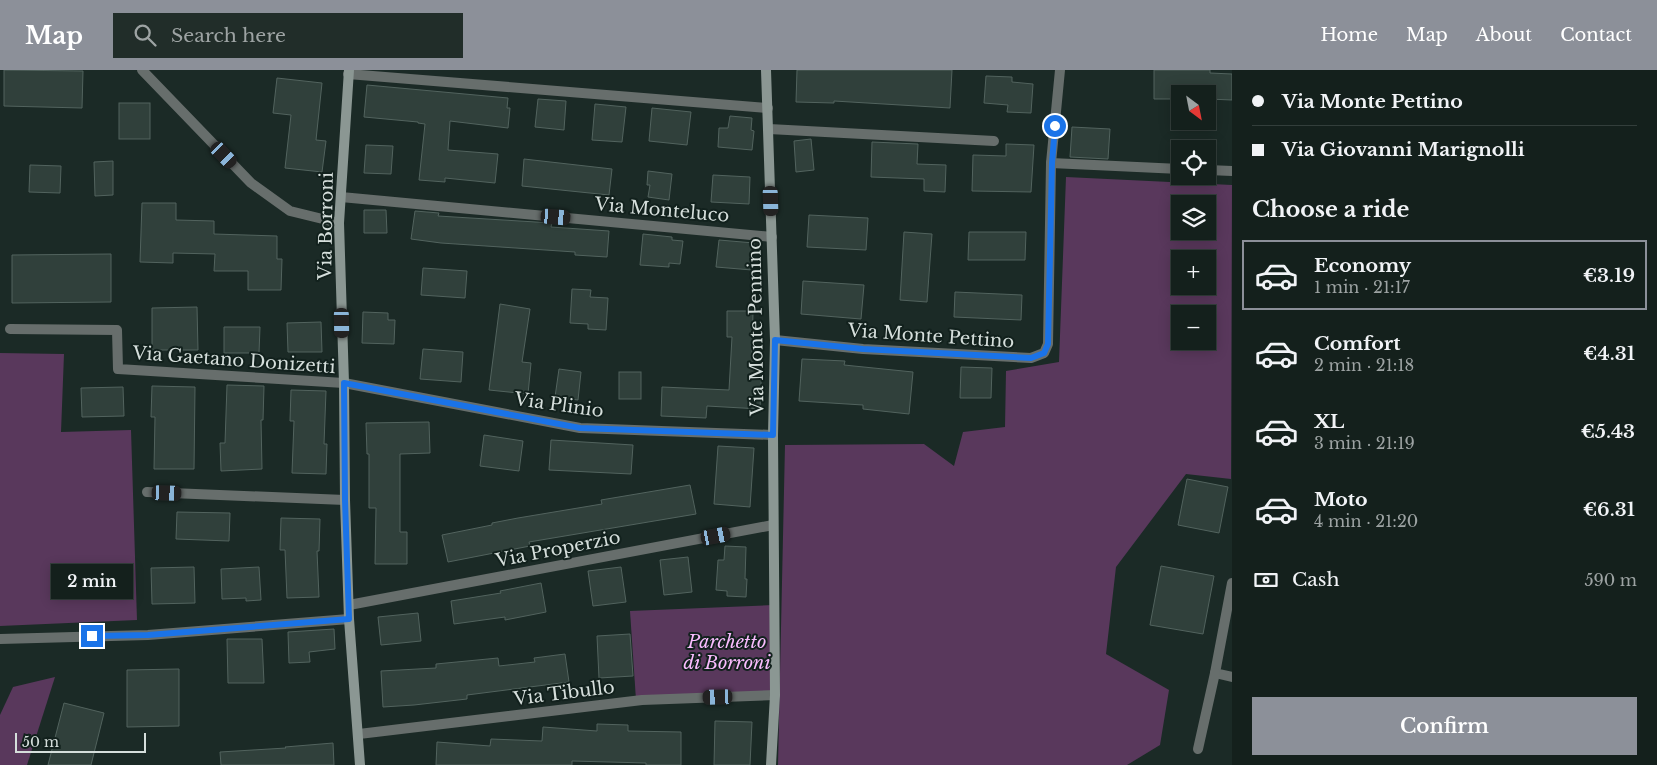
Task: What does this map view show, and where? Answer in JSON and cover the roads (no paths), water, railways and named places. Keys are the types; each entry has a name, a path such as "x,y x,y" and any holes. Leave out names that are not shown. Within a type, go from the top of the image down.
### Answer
{"street":[{"path":"142,70 252,184 290,211 339,223"},
{"name":"Via Monte Pennino","path":"766,70 775,340 773,435 774,695 771,765"},
{"name":"Via Monte Pettino","path":"775,340 863,349 1031,358 1044,353 1048,344 1052,163 1060,70"},
{"path":"348,72 768,108"},
{"name":"Via Borroni","path":"348,72 339,223 349,619 360,765"},
{"path":"769,129 994,141"},
{"path":"1052,163 1171,169"},
{"path":"1216,170 1232,171"},
{"name":"Via Monteluco","path":"341,197 772,237"},
{"name":"Via Gaetano Donizetti","path":"10,329 117,330 118,369 344,383"},
{"name":"Via Plinio","path":"344,383 580,428 773,435"},
{"path":"148,492 345,500"},
{"name":"Via Properzio","path":"349,605 774,525"},
{"path":"1198,749 1232,584"},
{"path":"0,639 148,635 349,619"},
{"path":"1215,673 1232,677"},
{"name":"Via Tibullo","path":"359,734 642,700 774,695"}],"park label":[{"name":"Parchetto di Borroni","path":"727,652"}]}
